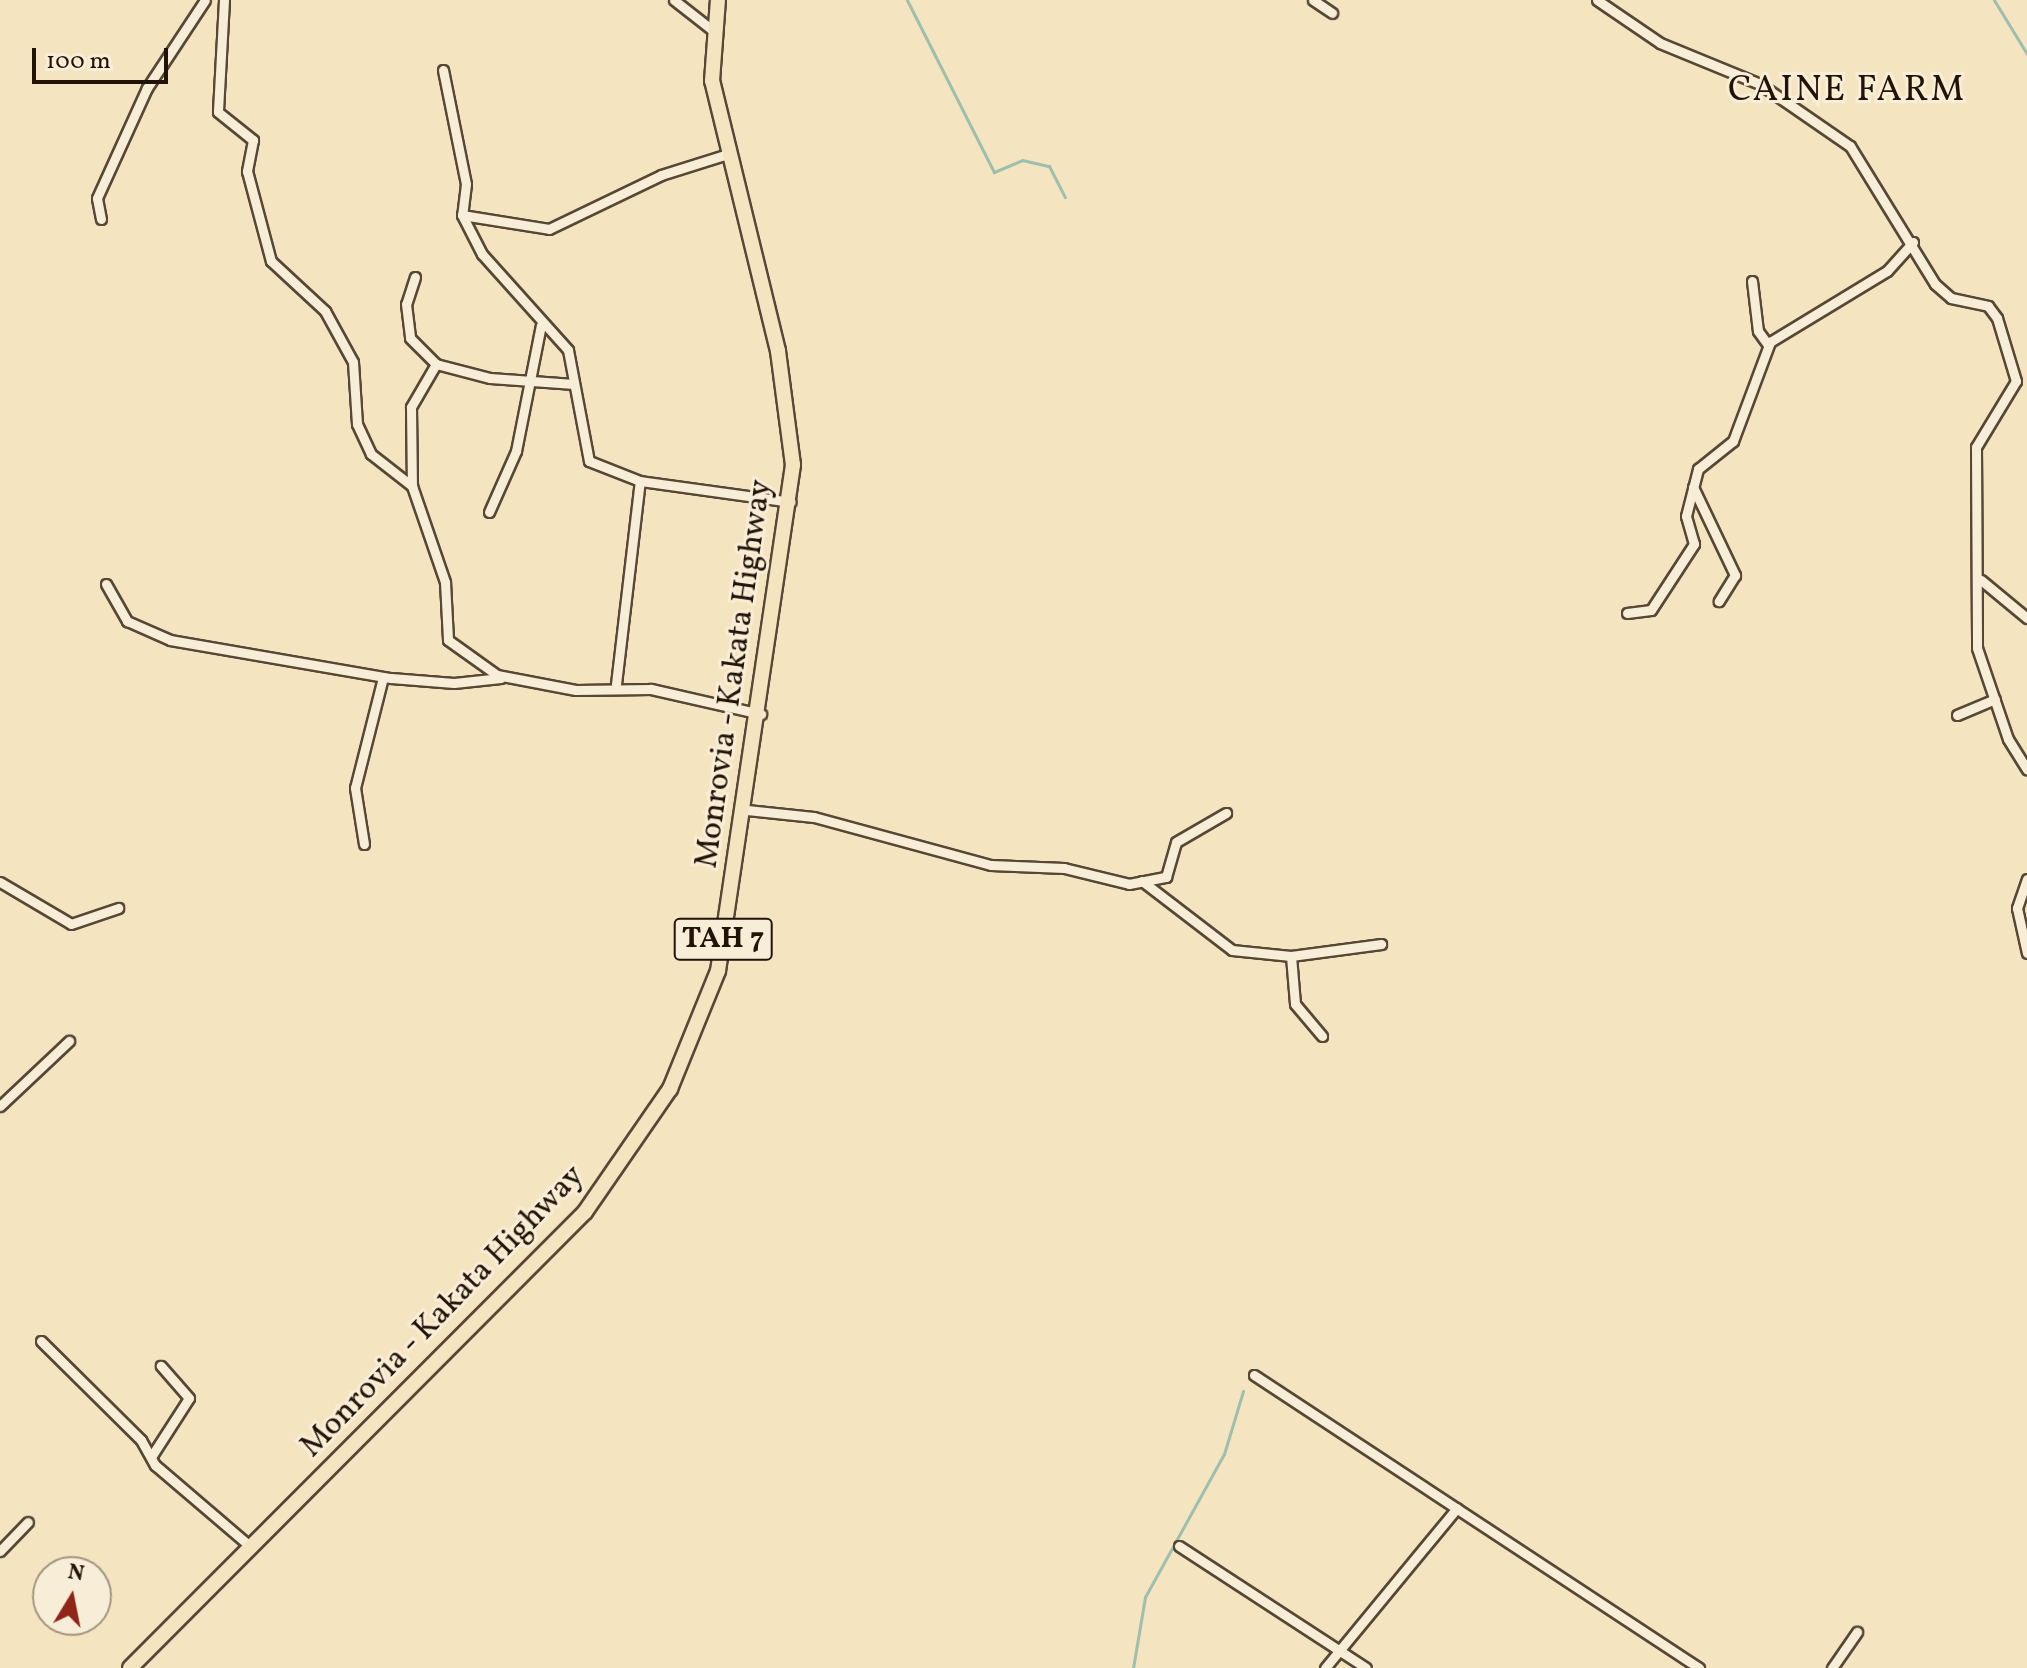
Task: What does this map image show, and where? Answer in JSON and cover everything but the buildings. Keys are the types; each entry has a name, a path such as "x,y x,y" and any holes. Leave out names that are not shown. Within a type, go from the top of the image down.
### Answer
{"highway":[{"name":"Monrovia - Kakata Highway","path":"130,1668 557,1243 614,1177 696,1032 718,971 747,810 791,502 792,426 712,81 711,29 718,0"}],"street":[{"path":"101,219 97,198 147,88 205,0"},
{"path":"224,0 218,112 253,140 247,171 271,261 325,311 353,362 357,424 371,454 412,486"},
{"path":"674,0 711,29"},
{"path":"1313,0 1332,13"},
{"path":"1597,0 1660,43 1748,77 1839,137 1913,242 1938,287 1988,306 2015,367 2014,392 1976,447 1972,518 1981,579 1977,648 1995,699 2027,769"},
{"path":"443,70 466,184 462,215 482,254 541,325 568,350 589,461 640,481 791,502"},
{"path":"462,215 549,229 661,175 728,154"},
{"path":"1627,613 1651,610 1694,544 1686,516 1698,469 1733,441 1768,345 1887,271 1913,242"},
{"path":"415,277 406,304 410,338 436,364 534,384 574,384"},
{"path":"1752,281 1758,331 1768,345"},
{"path":"489,512 534,384 541,325"},
{"path":"436,364 411,407 412,486 445,582 448,640 497,675 576,690 616,684 761,714"},
{"path":"616,684 640,481"},
{"path":"1693,487 1735,575 1719,601"},
{"path":"1981,579 2027,618"},
{"path":"106,584 127,621 170,640 383,677 454,683 501,678"},
{"path":"364,844 355,788 383,677"},
{"path":"1957,715 1995,699"},
{"path":"747,810 814,817 991,865 1142,881 1166,877 1176,842 1226,813"},
{"path":"2027,879 2017,908 2027,953"},
{"path":"1142,881 1232,950 1291,956 1381,944"},
{"path":"0,882 71,924 118,908"},
{"path":"1291,956 1295,1004 1322,1036"},
{"path":"0,1106 69,1041"},
{"path":"41,1341 151,1457 251,1547"},
{"path":"151,1457 189,1398 161,1366"},
{"path":"1254,1375 1699,1668"},
{"path":"1325,1668 1457,1508"},
{"path":"0,1551 28,1522"},
{"path":"1179,1546 1366,1668"},
{"path":"1832,1668 1857,1632"}],"waterway":[{"path":"907,0 994,172 1022,160 1049,166 1065,197"},
{"path":"1994,0 2027,54"},
{"path":"1133,1668 1145,1597 1224,1454 1243,1391"}],"district":[{"name":"CAINE FARM","path":"1847,92"}]}
